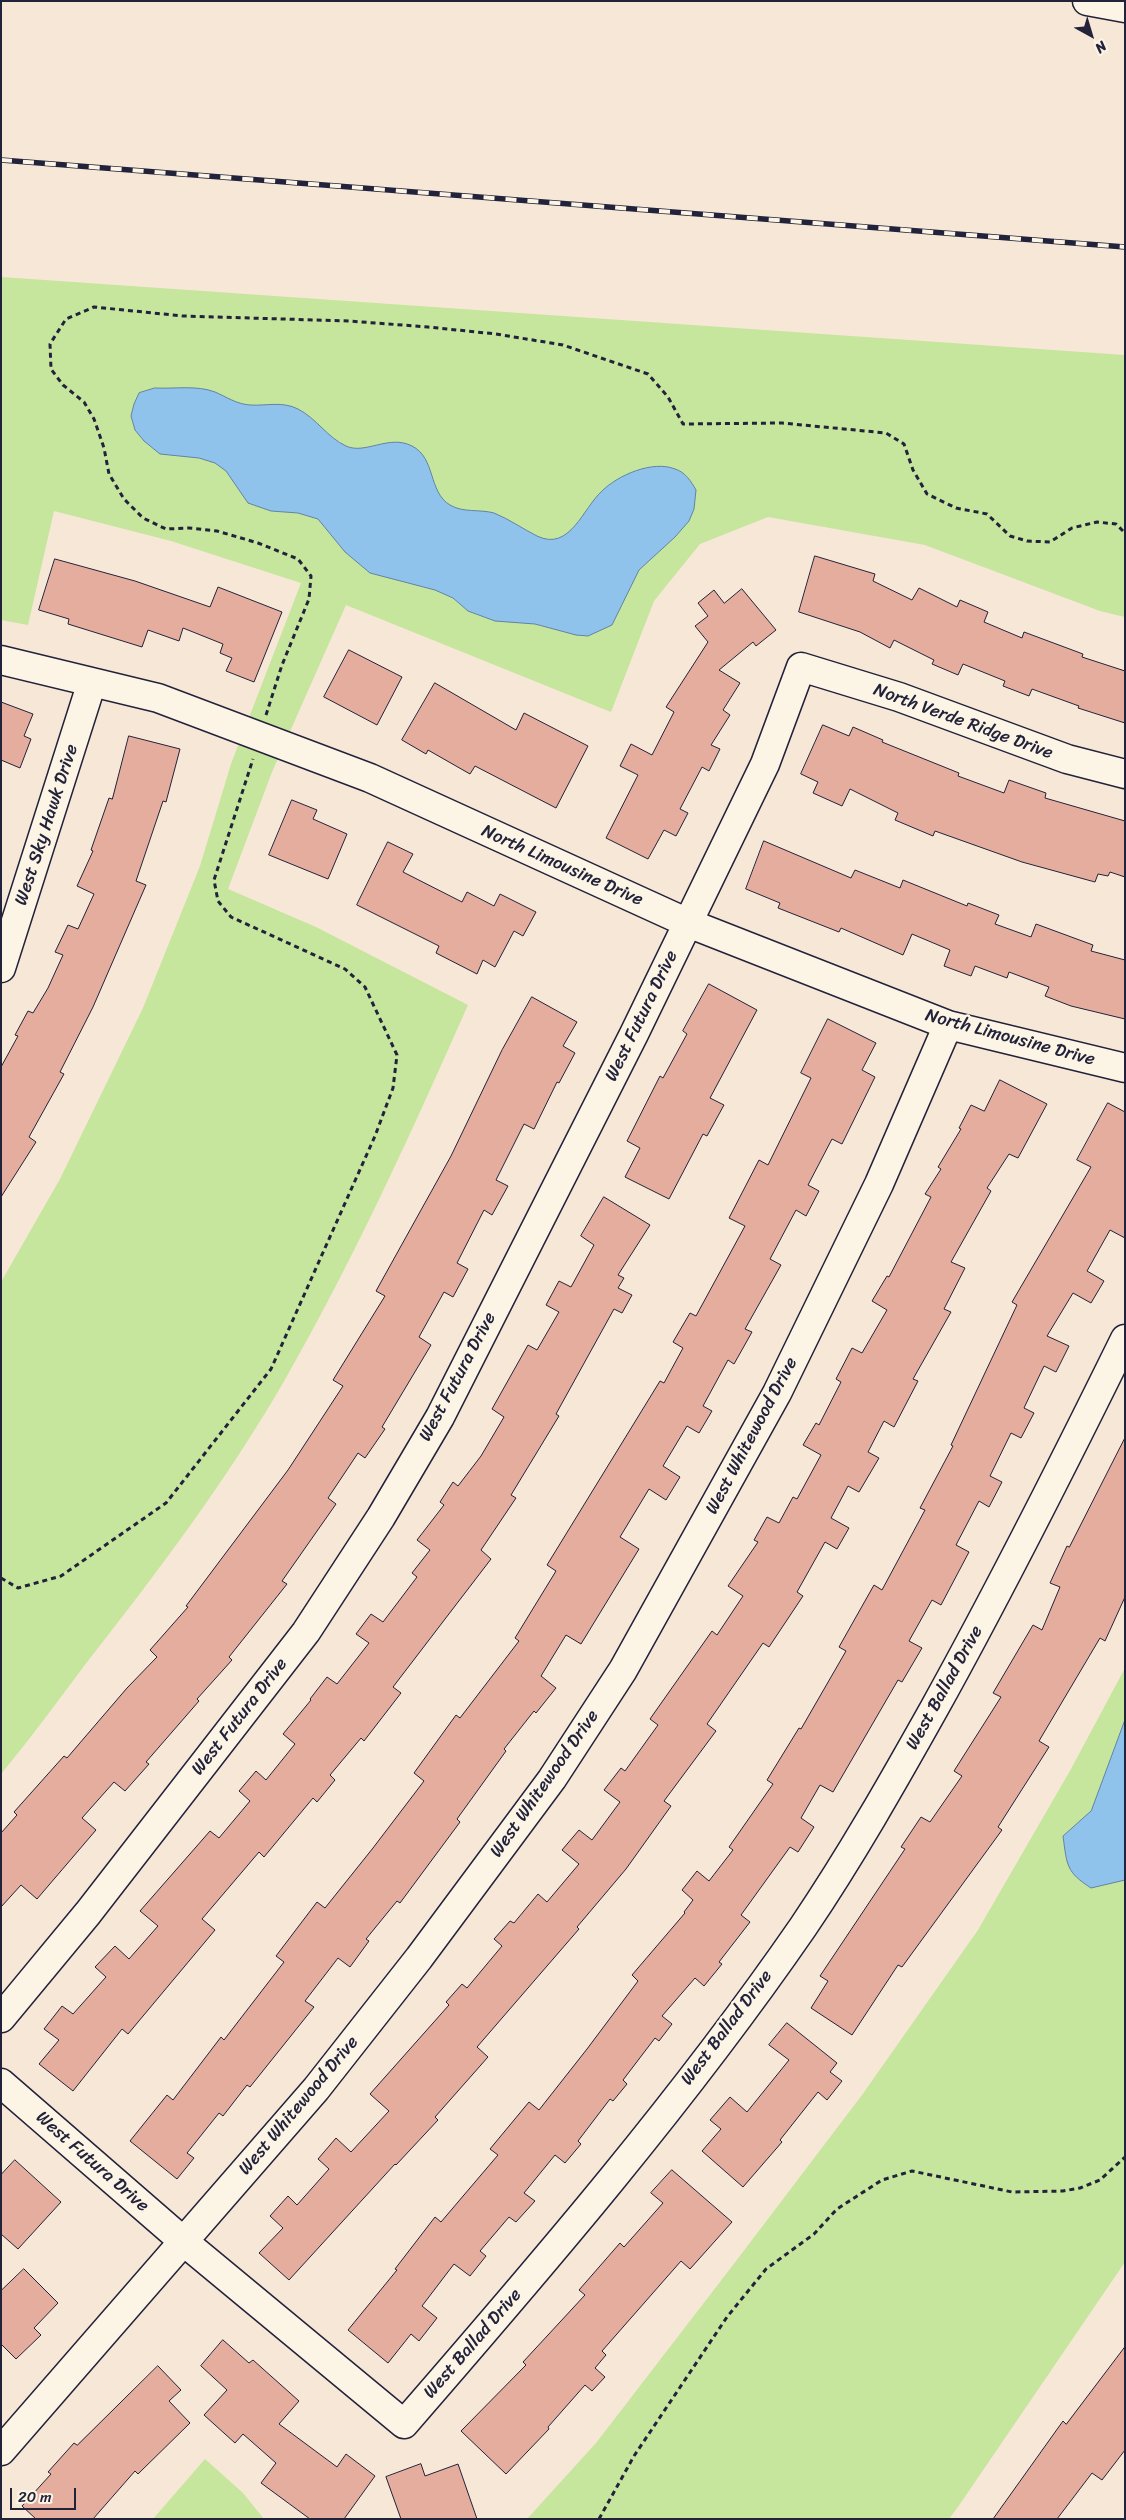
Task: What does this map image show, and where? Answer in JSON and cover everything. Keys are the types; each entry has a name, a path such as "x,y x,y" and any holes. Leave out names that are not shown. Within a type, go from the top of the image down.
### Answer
{"main road":[{"path":"1087,1 1125,8"},
{"name":"North Limousine Drive","path":"1,660 158,698 370,778 688,923 948,1025 1125,1068"},
{"name":"North Verde Ridge Drive","path":"801,667 899,697 1067,759 1125,774"},
{"name":"West Futura Drive","path":"1,2018 88,1913 306,1632 381,1517 440,1417 688,923 765,764 801,667"},
{"name":"West Sky Hawk Drive","path":"1,968 92,682"},
{"name":"West Whitewood Drive","path":"1,2451 99,2341 183,2241 316,2089 419,1958 552,1779 623,1670 777,1393 878,1184 948,1025"},
{"name":"West Ballad Drive","path":"183,2241 404,2424 543,2264 718,2043 803,1926 878,1809 975,1634 1037,1516 1125,1339"},
{"name":"West Futura Drive","path":"1,2083 183,2241"}],"path":[{"path":"1,1578 18,1588 61,1576 166,1502 271,1369 332,1236 393,1088 397,1055 365,987 345,969 231,917 218,901 214,891 218,865 232,828 282,665 309,599 311,576 298,559 258,543 217,531 189,528 166,529 143,518 124,498 109,474 104,448 94,419 84,402 63,385 50,369 50,344 66,319 94,307 183,316 428,327 496,334 563,345 648,374 668,397 683,424 782,423 886,433 904,444 913,470 928,494 956,508 986,514 1010,536 1027,541 1050,542 1072,528 1097,522 1116,524 1125,533"},
{"path":"599,2519 634,2456 727,2316 766,2269 814,2234 837,2209 882,2180 912,2171 1012,2192 1063,2191 1080,2188 1100,2180 1125,2157"}],"green space":[{"path":"1,277 1125,355 1125,617 1100,611 925,545 768,517 700,544 654,601 611,712 346,605 272,772 228,889 316,927 468,1005 404,1146 336,1286 287,1376 241,1452 165,1561 1,1774 1,1282 60,1179 143,1008 200,866 231,764 301,583 171,541 54,511 28,625 1,620"},
{"path":"1125,1668 1125,2262 960,2504 949,2519 527,2519 596,2443 733,2265 862,2095 978,1930 1071,1769"},
{"path":"205,2459 243,2493 264,2519 153,2519"}],"water":[{"path":"155,388 201,389 215,392 245,404 286,405 298,409 311,417 333,438 353,448 395,442 412,446 420,451 425,458 438,492 450,505 460,509 494,513 537,536 548,539 558,538 575,526 595,498 609,485 626,475 646,468 666,467 679,470 685,475 696,490 694,509 689,521 675,537 639,570 612,625 588,636 576,635 535,624 495,621 468,611 453,598 435,590 370,573 345,552 318,519 298,513 271,511 248,503 226,471 215,463 199,458 160,454 144,441 135,430 131,416 139,393"},
{"path":"1125,1720 1125,1880 1091,1888 1077,1877 1069,1867 1063,1836 1091,1811"}],"building":[{"path":"815,556 875,574 873,581 912,600 919,588 957,607 960,600 988,612 984,622 1022,638 1024,632 1083,654 1082,657 1125,671 1125,723 1078,708 1079,706 1032,689 1029,696 1003,686 1005,681 963,664 958,675 932,664 934,660 894,640 890,648 860,632 799,612"},
{"path":"55,559 135,581 210,607 218,587 282,612 254,682 226,671 232,658 220,653 223,644 183,628 179,641 148,630 142,647 68,624 69,619 39,610"},
{"path":"742,589 776,630 756,646 753,642 719,670 740,683 723,710 730,715 711,745 720,749 709,771 702,767 680,809 688,813 676,836 664,830 648,859 606,838 638,775 620,766 631,744 652,755 674,712 666,707 708,642 695,626 708,616 698,603 714,590 724,603"},
{"path":"349,650 402,677 377,725 324,697"},
{"path":"435,683 516,730 524,713 588,746 556,808 475,766 470,774 428,750 426,754 402,740"},
{"path":"1,702 33,714 24,736 31,739 20,768 1,760"},
{"path":"823,725 849,736 853,727 883,740 882,742 959,773 958,776 1004,793 1009,780 1046,793 1045,798 1125,821 1125,877 1110,872 1108,876 1098,874 1095,882 1022,862 935,831 933,836 895,820 898,813 850,789 842,806 813,793 818,782 801,774"},
{"path":"129,736 180,749 166,802 163,801 136,881 146,885 93,1007 60,1072 64,1074 29,1137 36,1142 1,1197 1,1067 18,1036 15,1035 28,1011 33,1013 48,988 63,955 55,952 68,925 78,929 94,894 77,886 93,851 91,850 109,798 112,799"},
{"path":"292,800 317,810 313,819 347,834 328,879 269,855"},
{"path":"764,841 851,878 855,870 900,888 903,880 967,906 968,903 999,915 995,924 1031,937 1036,924 1093,945 1091,951 1125,960 1125,1019 1071,1006 1045,996 1049,987 1009,972 1007,978 975,966 971,976 944,966 950,950 912,934 903,955 841,928 839,932 778,908 780,903 746,889"},
{"path":"388,842 413,854 403,872 462,902 467,892 494,906 500,894 536,912 523,936 514,931 495,967 483,960 477,974 436,953 439,946 357,905"},
{"path":"709,984 757,1010 710,1098 724,1105 707,1136 703,1134 669,1199 625,1177 640,1148 627,1141 660,1076 663,1078 687,1034 683,1031"},
{"path":"532,997 577,1022 563,1046 575,1053 559,1083 557,1082 534,1129 524,1124 496,1180 508,1186 492,1215 484,1210 457,1263 468,1269 453,1297 444,1292 419,1337 431,1345 382,1427 385,1429 365,1458 358,1453 328,1498 336,1504 282,1581 287,1584 229,1657 232,1660 197,1699 199,1701 146,1762 149,1764 125,1791 114,1782 82,1818 96,1830 37,1899 21,1885 1,1907 1,1833 17,1815 14,1812 64,1756 67,1758 127,1688 157,1657 150,1650 188,1607 186,1606 288,1470 343,1386 333,1380 385,1296 376,1291 451,1156 502,1050"},
{"path":"828,1019 876,1043 862,1070 875,1077 842,1144 832,1139 808,1185 819,1191 806,1216 796,1210 770,1259 781,1265 745,1329 752,1332 734,1364 728,1360 703,1406 712,1411 699,1433 687,1426 663,1466 680,1477 666,1500 649,1489 620,1537 639,1549 581,1644 566,1635 541,1676 556,1688 536,1713 534,1711 504,1749 506,1751 457,1819 460,1822 400,1903 397,1901 366,1939 369,1941 350,1967 338,1958 305,2001 314,2007 250,2087 247,2085 223,2116 219,2113 187,2153 194,2158 177,2179 130,2141 167,2095 173,2100 221,2037 224,2040 284,1962 276,1956 317,1902 325,1908 373,1848 424,1781 414,1773 456,1715 460,1718 519,1641 515,1638 556,1571 547,1565 660,1381 664,1383 683,1348 673,1342 690,1313 696,1316 745,1226 729,1218 759,1160 768,1165 811,1078 801,1073"},
{"path":"1000,1080 1047,1104 1018,1158 1009,1154 987,1188 991,1191 951,1262 965,1268 944,1309 951,1312 913,1379 918,1381 894,1427 884,1421 868,1452 879,1458 859,1492 848,1486 831,1518 849,1528 837,1549 825,1542 797,1592 803,1596 769,1647 763,1643 707,1724 716,1731 664,1801 671,1806 626,1869 577,1927 579,1929 477,2047 488,2057 435,2117 438,2120 289,2280 259,2253 283,2228 270,2216 288,2196 297,2205 329,2169 318,2159 336,2138 351,2152 389,2111 370,2094 449,2005 446,2002 462,1984 467,1988 502,1946 494,1939 510,1921 514,1923 538,1894 547,1902 579,1864 562,1850 579,1830 592,1840 620,1802 604,1790 621,1768 625,1771 658,1725 650,1719 712,1631 717,1635 743,1596 728,1586 758,1542 754,1540 767,1517 779,1523 793,1497 797,1499 821,1455 803,1445 816,1423 819,1425 841,1382 836,1379 852,1348 862,1353 887,1310 872,1301 887,1276 889,1277 931,1197 925,1194 941,1169 938,1167 961,1129 959,1128 971,1105 984,1111"},
{"path":"1108,1103 1125,1112 1125,1238 1110,1230 1087,1271 1104,1281 1091,1303 1073,1293 1047,1336 1069,1346 1056,1372 1044,1366 1024,1408 1034,1413 1021,1438 1011,1433 990,1476 1002,1482 989,1507 979,1501 956,1545 969,1552 941,1605 932,1600 909,1641 922,1648 902,1682 898,1680 833,1792 820,1785 801,1818 814,1827 798,1852 790,1847 741,1915 750,1922 719,1962 722,1964 704,1986 695,1978 662,2016 672,2024 659,2041 655,2038 623,2080 627,2084 613,2101 610,2099 578,2141 581,2144 565,2163 555,2155 524,2193 535,2201 516,2222 509,2217 480,2251 486,2256 470,2276 454,2264 422,2306 437,2318 419,2341 411,2334 388,2363 348,2330 397,2270 395,2269 435,2217 441,2222 498,2155 490,2149 529,2102 539,2110 587,2049 638,1981 632,1975 685,1913 693,1900 682,1890 697,1871 709,1881 733,1850 729,1847 773,1784 767,1780 799,1728 801,1729 846,1651 839,1647 874,1585 882,1590 925,1510 920,1508 953,1446 951,1445 1017,1305 1012,1302 1091,1167 1077,1160"},
{"path":"604,1197 650,1225 618,1275 624,1278 618,1288 632,1295 622,1313 614,1309 556,1414 559,1416 511,1495 516,1498 481,1550 491,1559 393,1687 401,1693 364,1741 361,1738 330,1775 335,1780 317,1802 313,1798 264,1857 259,1852 202,1919 215,1930 128,2034 122,2029 73,2091 39,2064 59,2040 44,2029 62,2006 73,2014 106,1977 95,1967 115,1946 129,1959 158,1926 140,1911 210,1831 219,1838 250,1801 239,1791 256,1771 266,1780 295,1744 283,1734 327,1677 337,1684 369,1643 356,1634 371,1614 383,1622 417,1577 412,1573 430,1550 417,1540 444,1505 440,1502 453,1482 458,1486 481,1456 504,1417 492,1409 528,1345 537,1350 559,1312 546,1305 559,1281 571,1287 594,1245 581,1236"},
{"path":"1125,1438 1125,1597 1105,1641 1100,1638 1039,1741 1049,1747 998,1827 1002,1830 902,1967 898,1965 852,2035 811,2008 828,1981 820,1976 905,1849 901,1847 921,1817 930,1822 962,1776 954,1771 1001,1697 993,1693 1033,1625 1042,1630 1060,1587 1050,1583 1067,1546 1069,1547"},
{"path":"787,2023 837,2063 830,2072 842,2081 827,2100 818,2092 780,2140 782,2142 743,2187 702,2151 721,2129 710,2120 730,2097 747,2112 789,2060 769,2045"},
{"path":"15,2160 61,2202 18,2249 1,2234 1,2175"},
{"path":"672,2170 732,2222 690,2269 681,2261 602,2351 606,2355 595,2368 605,2377 592,2391 585,2385 548,2427 549,2429 506,2474 461,2431 526,2365 523,2362 585,2295 579,2290 620,2243 624,2247 663,2203 651,2193"},
{"path":"24,2269 58,2303 34,2328 41,2335 16,2359 1,2344 1,2291"},
{"path":"223,2340 249,2363 253,2360 299,2401 279,2424 337,2467 346,2454 375,2476 344,2519 310,2519 261,2483 276,2463 243,2434 235,2443 204,2415 227,2390 201,2366"},
{"path":"1125,2347 1125,2450 1102,2480 1092,2473 1057,2519 993,2519 1063,2421 1066,2424"},
{"path":"158,2366 181,2390 169,2401 190,2423 138,2474 135,2471 93,2519 36,2519 22,2506 51,2474 48,2472 74,2443 77,2445"},
{"path":"421,2464 425,2476 458,2464 477,2519 401,2519 386,2477"}],"railway":[{"path":"1,160 1125,247"}]}
